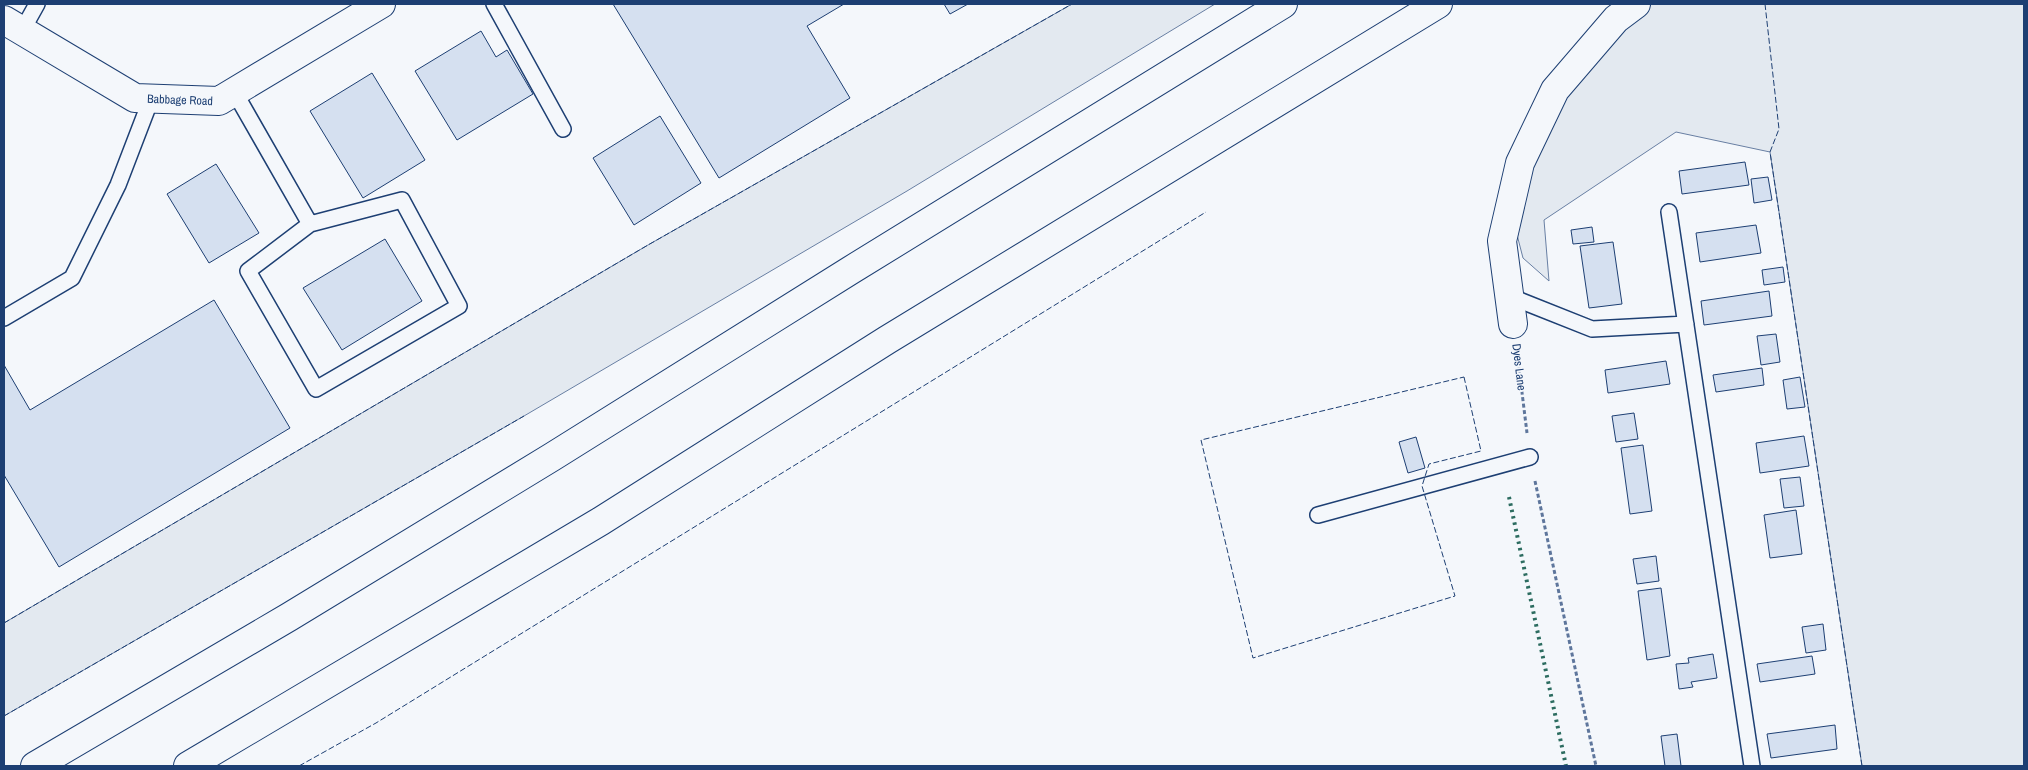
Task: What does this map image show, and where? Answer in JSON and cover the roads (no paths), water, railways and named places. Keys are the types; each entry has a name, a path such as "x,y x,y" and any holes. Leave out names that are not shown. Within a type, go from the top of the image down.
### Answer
{"main road":[{"name":"Babbage Road","path":"13,25 135,98 219,101 381,4"},
{"path":"35,766 289,617 544,462 850,270 1283,4"},
{"path":"188,766 314,693 600,521 895,334 1438,4"},
{"path":"1513,324 1502,241 1520,163 1555,90 1616,19 1636,4"}],"lane":[{"path":"13,25 37,4"},
{"path":"494,4 564,129"},
{"path":"234,91 310,224"},
{"path":"4,318 72,278 118,185 151,99"},
{"path":"402,200 459,306 316,389 248,271 310,224 402,200"},
{"path":"1669,212 1752,766"},
{"path":"1509,296 1592,329 1686,324"},
{"path":"1318,515 1530,458"}]}
